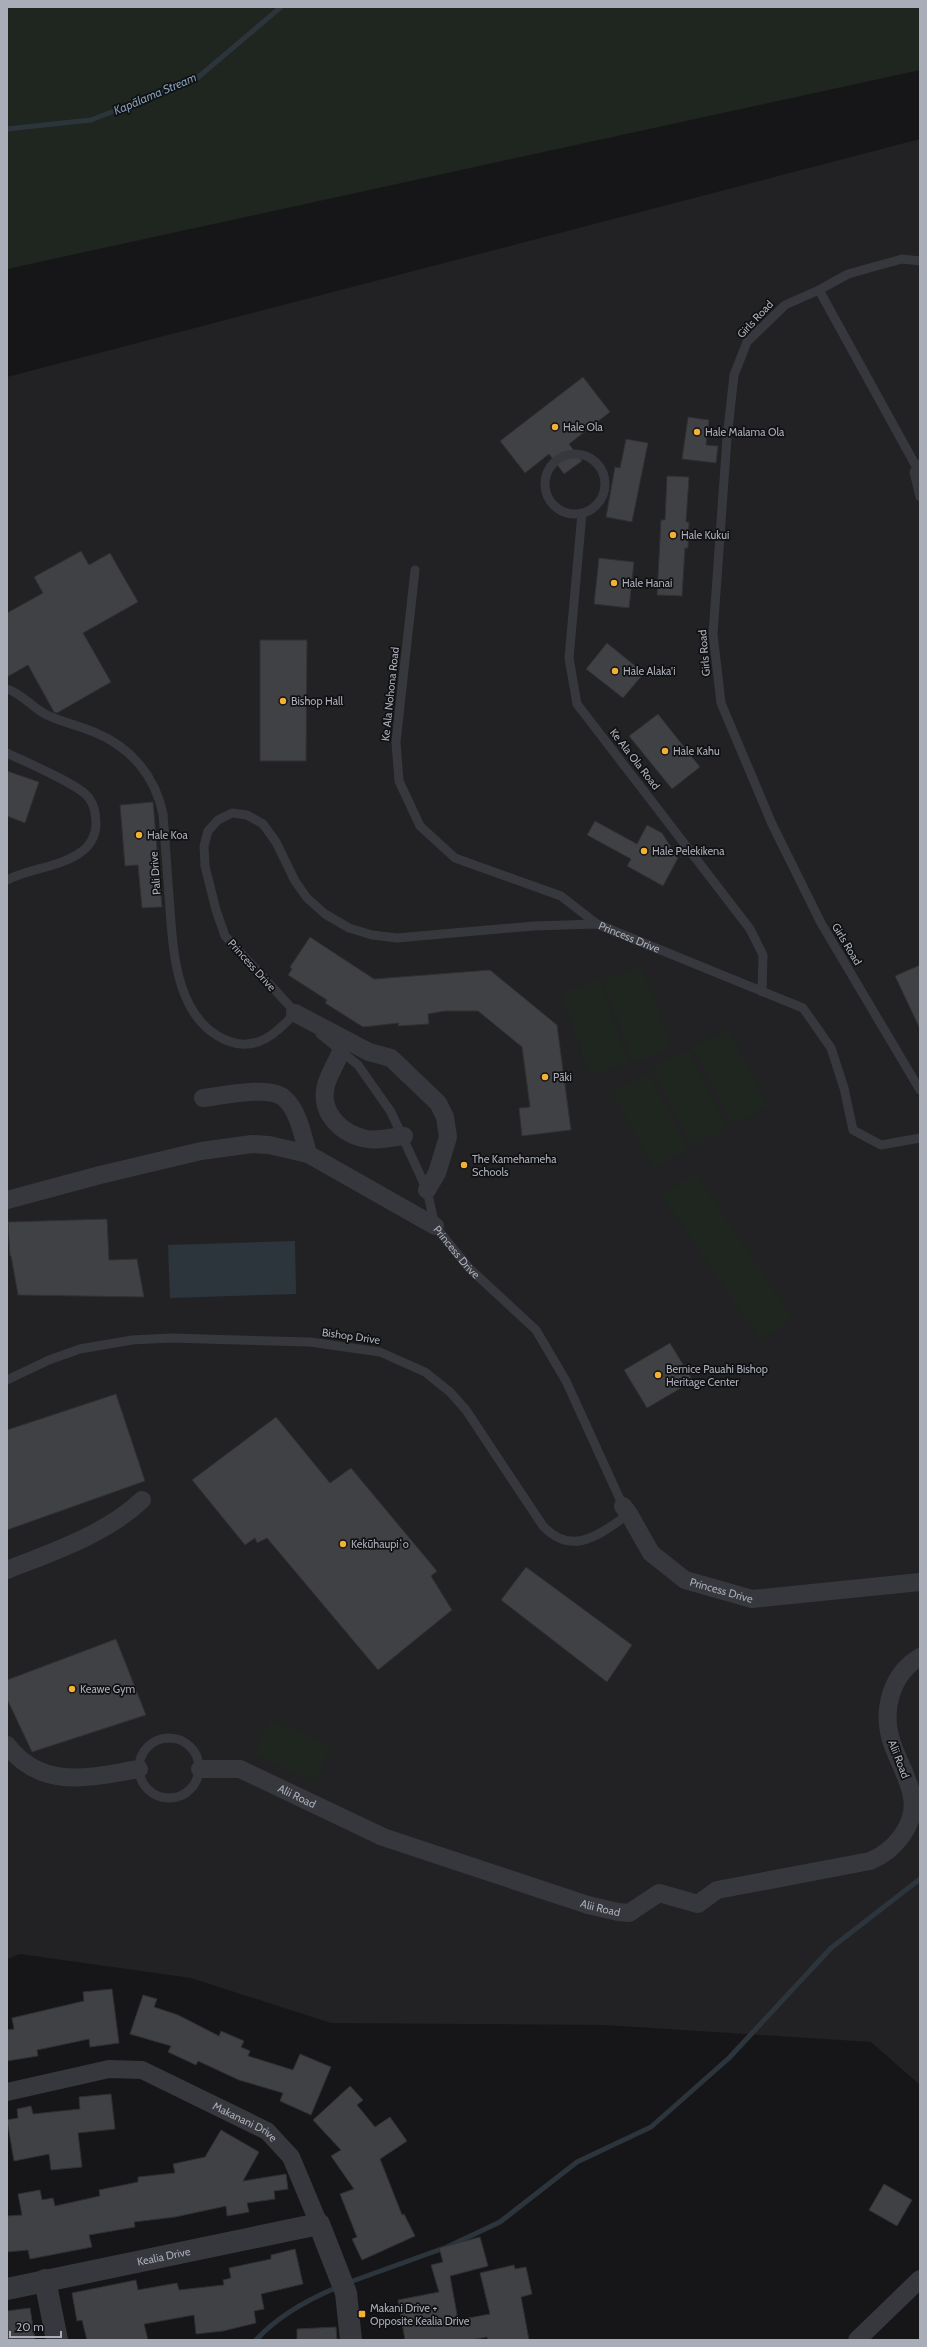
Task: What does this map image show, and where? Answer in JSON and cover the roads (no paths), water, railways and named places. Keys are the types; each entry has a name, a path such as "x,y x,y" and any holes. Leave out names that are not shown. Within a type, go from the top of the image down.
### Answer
{"street":[{"path":"295,1013 369,1052 391,1058 438,1103 445,1117 448,1137 437,1174 427,1190"},
{"path":"341,1052 326,1085 325,1106 335,1123 351,1135 369,1139 404,1136"},
{"path":"203,1098 254,1092 278,1094 284,1098 295,1116 308,1154"},
{"path":"7,1200 100,1175 220,1147 252,1144 269,1145 308,1154 435,1226"},
{"path":"7,1570 91,1534 128,1514 142,1500"},
{"name":"Princess Drive","path":"626,1510 651,1553 685,1580 752,1599 920,1582"},
{"name":"Alii Road","path":"200,1769 240,1769 383,1837 588,1905 629,1913 660,1892 698,1904 717,1890 870,1861 882,1856 893,1848 907,1826 911,1812 912,1799 909,1784 891,1741 888,1727 890,1698 894,1685 902,1673 920,1657"},
{"path":"7,1745 33,1767 59,1777 74,1779 90,1778 139,1769"},
{"name":"Makanani Drive","path":"7,2092 109,2069 142,2070 267,2131 291,2156 320,2224 346,2293 351,2340"},
{"name":"Kealia Drive","path":"7,2288 320,2224"},
{"path":"45,2280 57,2340"},
{"path":"857,2340 920,2280"}],"lane":[{"name":"Girls Road","path":"920,260 902,259 855,272 819,290 785,304 747,342 734,375 727,438 713,634 722,703 772,824 821,923 920,1090"},
{"path":"819,290 919,466 914,472 920,498"},
{"path":"571,454 588,457 596,464 604,478 602,498 592,509 582,513 573,514 557,508 550,501 545,491 547,473 554,462 571,454"},
{"name":"Ke Ala Ola Road","path":"582,513 569,658 577,704 750,929 763,955 762,992"},
{"name":"Ke Ala Nohona Road","path":"415,570 396,742 398,781 420,826 455,858 561,896 597,924"},
{"name":"Pali Drive","path":"7,689 46,714 96,732 110,740 135,759 146,770 160,798 163,814 173,943 178,970 183,990 197,1016 222,1039 244,1045 256,1044 266,1040 295,1013"},
{"path":"7,752 82,791 94,806 96,817 96,830 91,843 82,852 66,861 7,880"},
{"name":"Princess Drive","path":"626,1510 566,1381 536,1330 469,1268 435,1226 427,1190 404,1136 377,1090 358,1065 295,1013 225,936 216,910 205,866 204,846 208,831 218,820 232,813 247,814 263,824 276,842 295,881 307,898 335,921 361,932 397,938 534,926 597,924 803,1008 832,1048 844,1088 853,1130 881,1145 920,1138"},
{"name":"Bishop Drive","path":"7,1380 49,1360 80,1349 115,1342 145,1339 170,1338 310,1342 380,1352 425,1372 450,1392 466,1410 543,1526 553,1535 565,1540 584,1541 596,1537 626,1510"},
{"path":"169,1737 179,1739 194,1750 200,1769 198,1779 192,1788 184,1794 174,1798 164,1798 154,1794 146,1787 140,1778 140,1758 148,1746 160,1739 169,1737"}],"waterway":[{"name":"Kapālama Stream","path":"7,129 91,120 196,79 281,7"},
{"path":"347,2283 447,2247 500,2222 577,2162 651,2127 729,2058 831,1948 920,1879"},
{"path":"256,2340 294,2309 338,2287"}],"place":[{"name":"Hale Ola","path":"555,427"},
{"name":"Hale Malama Ola","path":"697,432"},
{"name":"Hale Kukui","path":"673,535"},
{"name":"Hale Hanai","path":"614,583"},
{"name":"Hale Alaka'i","path":"615,671"},
{"name":"Bishop Hall","path":"283,701"},
{"name":"Hale Kahu","path":"665,751"},
{"name":"Hale Koa","path":"139,835"},
{"name":"Hale Pelekikena","path":"644,851"},
{"name":"Pāki","path":"545,1077"},
{"name":"The Kamehameha Schools","path":"464,1165"},
{"name":"Bernice Pauahi Bishop Heritage Center","path":"658,1375"},
{"name":"Kekūhaupiʻo","path":"343,1544"},
{"name":"Keawe Gym","path":"72,1689"},
{"name":"Makani Drive + Opposite Kealia Drive","path":"362,2314"}]}
